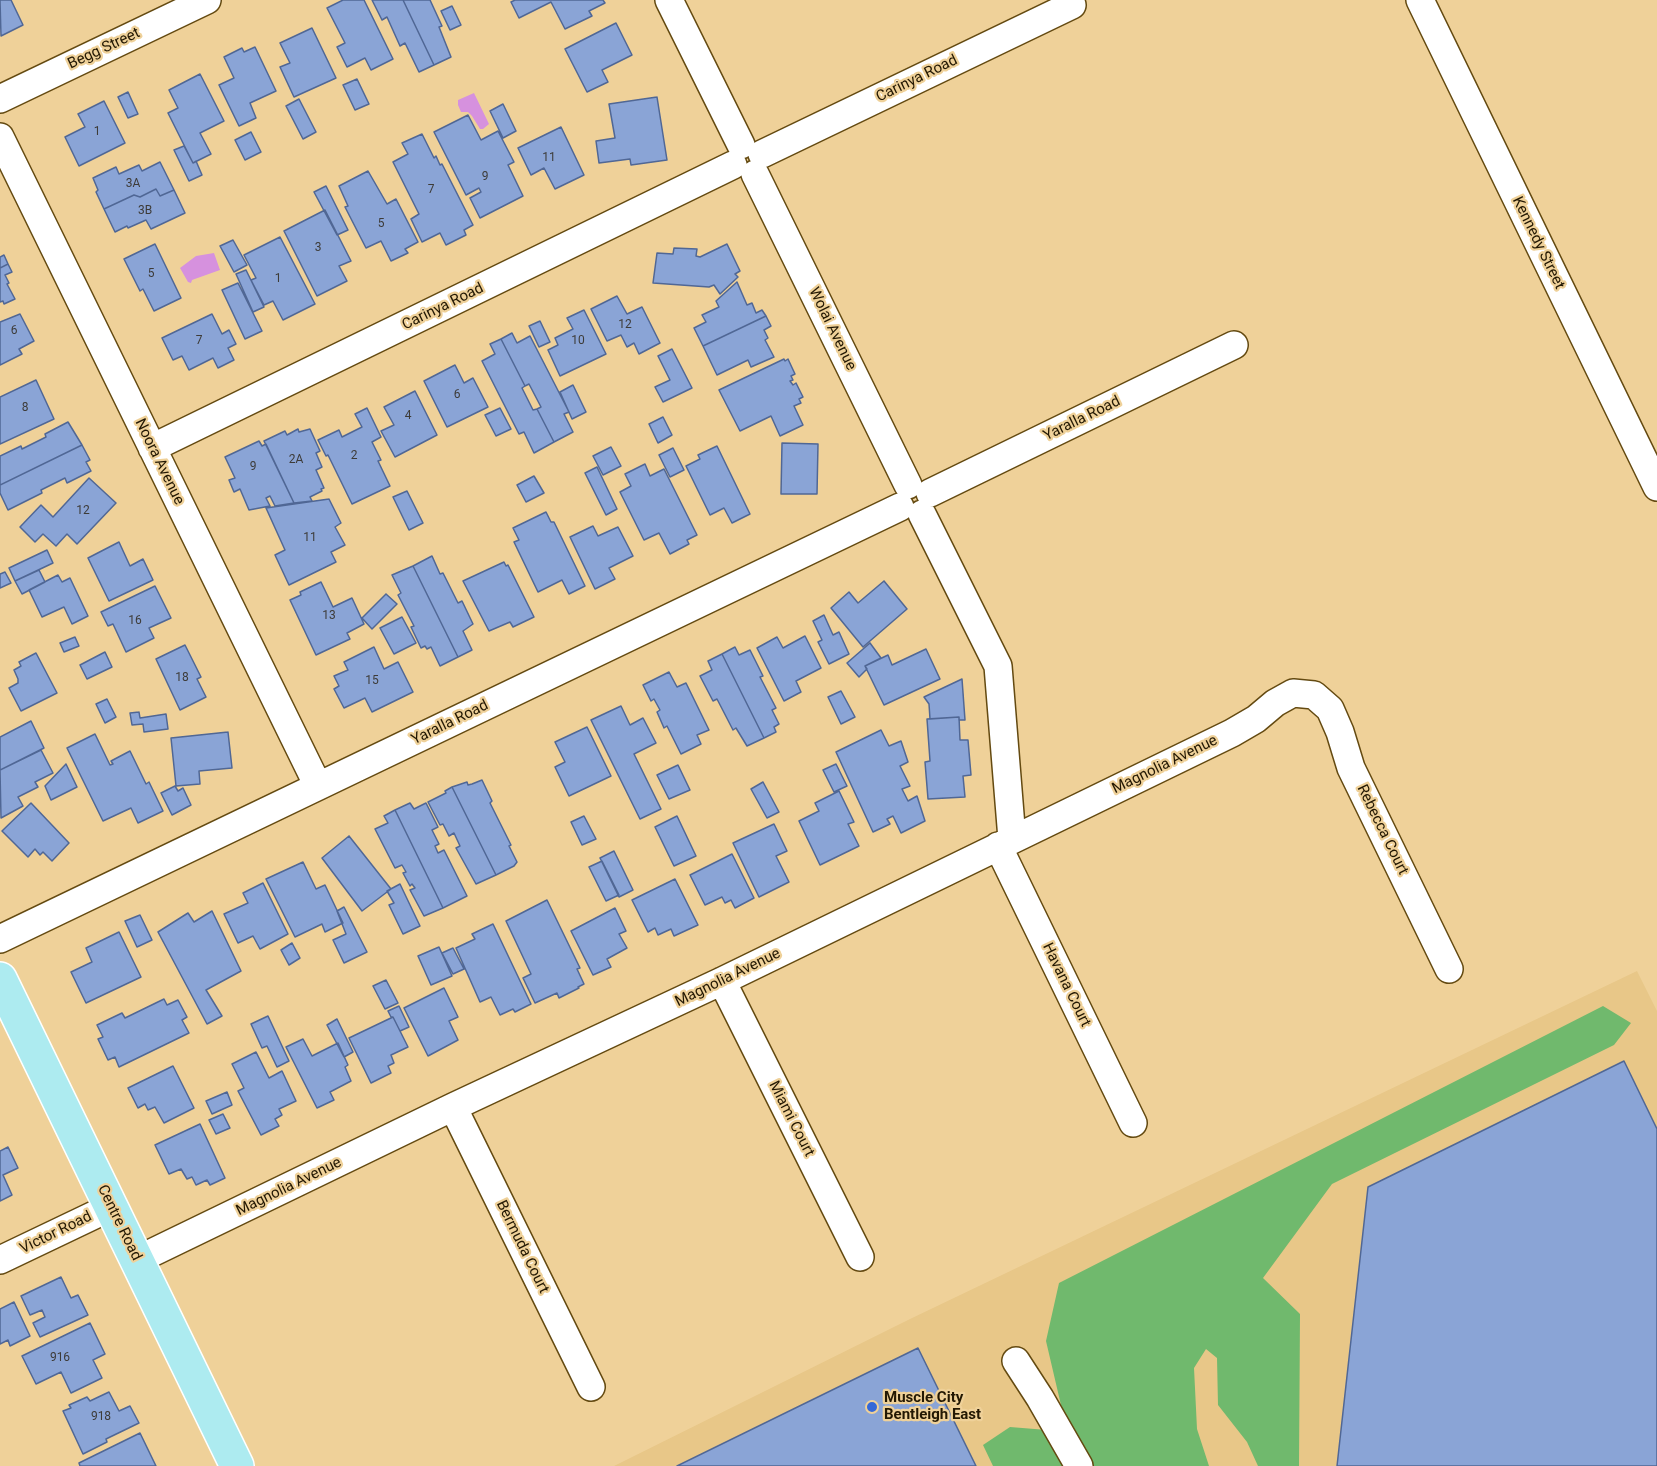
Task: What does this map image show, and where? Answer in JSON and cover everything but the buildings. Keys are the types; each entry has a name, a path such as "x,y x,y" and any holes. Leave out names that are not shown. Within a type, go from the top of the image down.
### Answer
{"main road":[{"name":"Centre Road","path":"0,979 237,1466"}],"street":[{"name":"Begg Street","path":"0,99 207,0"},
{"name":"Wolai Avenue","path":"669,0 998,666 1005,843"},
{"name":"Kennedy Street","path":"1420,0 1657,487"},
{"name":"Carinya Road","path":"152,448 1072,5"},
{"name":"Noora Avenue","path":"0,137 318,786"},
{"name":"Yaralla Road","path":"0,939 1234,345"},
{"name":"Magnolia Avenue","path":"137,1260 453,1107 722,981 1233,733 1293,693 1314,695"},
{"name":"Rebecca Court","path":"1314,695 1330,709 1341,732 1351,768 1449,969"},
{"name":"Havana Court","path":"1005,843 1133,1123"},
{"name":"Miami Court","path":"722,981 860,1257"},
{"name":"Bermuda Court","path":"453,1107 591,1387"},
{"name":"Victor Road","path":"0,1260 111,1207"},
{"path":"1016,1361 1079,1466"}],"shaded area":[{"path":"474,93 489,124 483,129 480,129 468,112 461,112 458,105 458,100"},
{"path":"214,253 220,270 192,280 191,283 188,282 180,268 196,256"},
{"path":"1637,971 1657,1011 1657,1466 614,1466 910,1319"}],"green space":[{"path":"1603,1006 1631,1023 1614,1045 1332,1184 1263,1278 1300,1314 1299,1466 1258,1466 1247,1442 1218,1405 1217,1358 1206,1349 1194,1368 1197,1429 1209,1466 993,1466 983,1445 1010,1427 1047,1430 1064,1418 1046,1341 1059,1283"}],"place":[{"name":"Muscle City Bentleigh East","path":"872,1407"}]}
